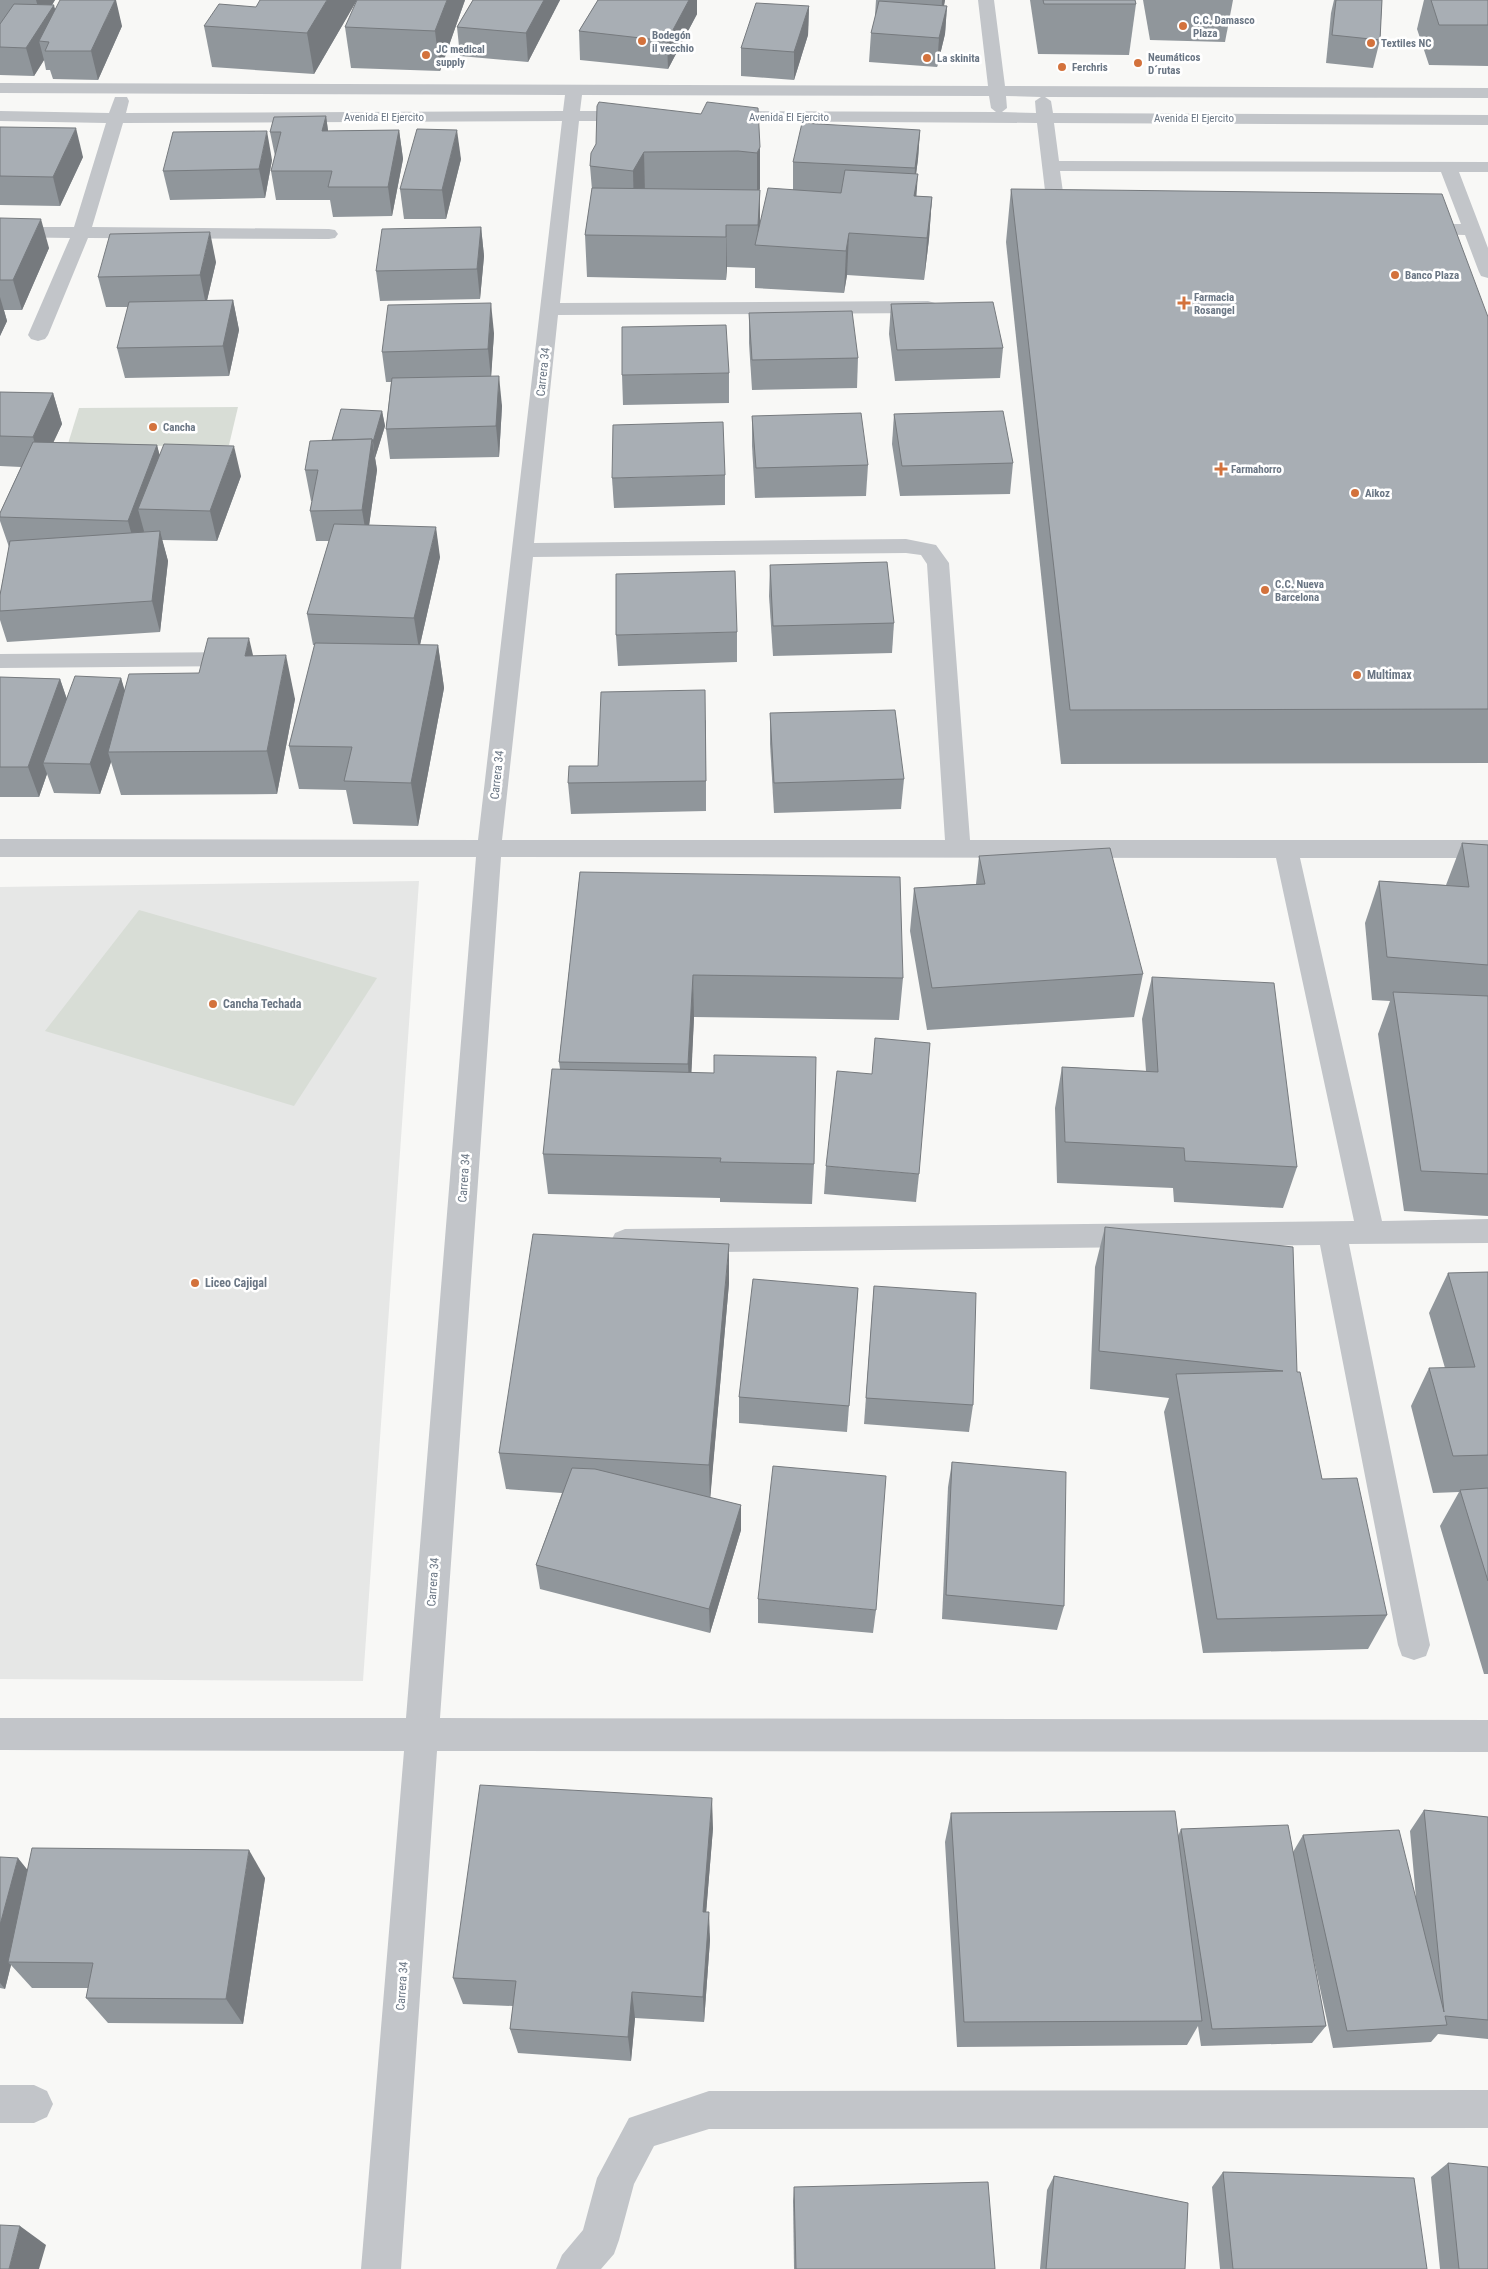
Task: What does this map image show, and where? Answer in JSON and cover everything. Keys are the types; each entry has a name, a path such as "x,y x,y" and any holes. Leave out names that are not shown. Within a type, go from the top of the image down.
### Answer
{"street":[{"path":"986,0 1001,117"},
{"name":"Avenida El Ejercito","path":"0,88 125,88 573,103 652,116"},
{"path":"38,335 82,231 125,88"},
{"name":"Avenida El Ejercito","path":"0,116 116,118 573,103 997,92 1488,93"},
{"path":"1041,92 1046,117 1058,216 1087,226"},
{"name":"Carrera 34","path":"381,2269 489,849 573,103"},
{"name":"Avenida El Ejercito","path":"702,116 1488,120"},
{"path":"1052,166 1488,167"},
{"path":"1448,167 1488,272"},
{"path":"1403,229 1472,230"},
{"path":"0,232 329,234"},
{"path":"550,309 931,306"},
{"path":"522,550 906,546 928,550 938,563 958,848"},
{"path":"0,661 241,659"},
{"path":"0,848 1488,849"},
{"path":"1286,848 1371,1233"},
{"path":"598,1241 1488,1231"},
{"path":"1332,1233 1414,1645"},
{"path":"0,1734 1488,1736"},
{"path":"576,2269 600,2240 616,2178 642,2131 708,2110 1488,2109"}],"shaded area":[{"name":"Cancha","path":"238,407 229,445 67,447 79,408"},
{"name":"Liceo Cajigal","path":"419,881 363,1681 0,1679 0,887"},
{"name":"Cancha Techada","path":"139,910 377,978 294,1106 45,1031"}],"building":[{"path":"60,0 115,0 91,51 45,51 49,42 39,41"},
{"path":"260,0 327,0 307,33 204,26 219,4 256,7"},
{"path":"357,0 447,0 435,31 345,27"},
{"path":"473,0 544,0 526,33 457,27"},
{"path":"598,0 689,0 667,41 579,31"},
{"path":"1043,0 1135,0 1136,4 1044,4"},
{"path":"1336,0 1382,0 1380,40 1332,35"},
{"path":"1431,0 1488,0 1488,25 1439,25"},
{"path":"879,1 947,6 939,38 871,33"},
{"path":"756,3 809,6 794,52 741,48"},
{"path":"14,4 54,5 26,48 0,47 0,24"},
{"path":"599,102 701,114 707,102 758,108 760,147 757,153 738,151 644,152 633,171 590,166 591,153 596,144 597,106"},
{"path":"326,116 322,131 399,130 388,187 328,187 332,171 271,171 281,132 270,132 274,117"},
{"path":"802,123 920,130 915,168 793,162"},
{"path":"0,127 76,128 53,177 0,176"},
{"path":"417,129 457,130 442,190 400,189"},
{"path":"267,131 259,169 163,171 173,132"},
{"path":"845,170 918,174 914,196 932,197 927,238 849,233 846,251 755,245 768,188 841,193"},
{"path":"592,188 760,190 758,225 726,225 726,237 585,235"},
{"name":"C.C. Nueva Barcelona","path":"1011,189 1442,194 1488,317 1488,709 1070,710"},
{"path":"0,218 41,219 13,280 0,280"},
{"path":"481,227 477,269 376,271 382,229"},
{"path":"210,232 200,275 98,277 110,234"},
{"path":"233,300 223,346 117,348 129,302"},
{"path":"993,302 1003,348 897,350 891,304"},
{"path":"491,303 488,349 382,352 388,305"},
{"path":"852,311 858,358 752,360 749,313"},
{"path":"726,325 729,373 622,375 622,327"},
{"path":"499,376 496,426 386,429 392,378"},
{"path":"0,392 53,393 33,437 0,436"},
{"path":"341,409 382,411 373,442 372,439 332,440"},
{"path":"1003,411 1013,463 902,466 894,414"},
{"path":"861,413 868,465 756,468 752,416"},
{"path":"723,422 725,475 612,478 613,425"},
{"path":"372,439 362,510 310,511 318,470 305,470 310,441"},
{"path":"33,442 157,445 128,521 0,517 0,513"},
{"path":"164,444 234,446 210,511 138,509"},
{"path":"334,524 436,527 414,618 307,614"},
{"path":"160,531 152,601 0,611 0,595 10,541"},
{"path":"887,562 894,623 773,626 770,565"},
{"path":"735,571 737,632 616,635 616,574"},
{"path":"208,638 249,638 245,656 286,655 267,751 108,752 129,674 199,673"},
{"path":"315,643 438,645 411,783 344,781 352,747 289,746"},
{"path":"75,676 121,678 90,764 43,763"},
{"path":"0,677 60,679 28,767 0,767"},
{"path":"705,690 706,781 568,783 569,766 598,766 601,692"},
{"path":"895,710 904,779 774,783 770,713"},
{"path":"1462,843 1488,845 1488,965 1387,957 1379,881 1469,887"},
{"path":"1110,848 1143,974 932,988 914,888 985,884 979,856"},
{"path":"580,872 900,877 903,978 693,975 688,1064 559,1062"},
{"path":"1152,977 1274,983 1297,1167 1185,1161 1184,1148 1065,1142 1062,1067 1158,1072"},
{"path":"1393,992 1488,996 1488,1174 1421,1171"},
{"path":"875,1038 930,1043 919,1174 826,1166 837,1071 872,1074"},
{"path":"714,1055 816,1057 814,1164 720,1162 721,1158 543,1154 552,1069 714,1073"},
{"path":"1105,1227 1293,1247 1297,1372 1300,1372 1322,1479 1357,1478 1387,1615 1217,1619 1176,1374 1283,1371 1099,1351"},
{"path":"533,1234 729,1244 709,1465 499,1453"},
{"path":"1488,1272 1488,1455 1453,1456 1429,1368 1475,1367 1448,1273"},
{"path":"753,1279 858,1288 849,1406 739,1397"},
{"path":"874,1286 976,1293 973,1405 866,1398"},
{"path":"952,1462 1066,1472 1064,1606 946,1595"},
{"path":"773,1466 886,1476 876,1610 758,1599"},
{"path":"572,1468 595,1469 741,1505 709,1609 536,1565"},
{"path":"1488,1488 1488,1581 1460,1490"},
{"path":"480,1785 712,1798 703,1912 709,1912 703,1997 632,1992 628,2037 510,2029 516,1981 453,1978"},
{"path":"1424,1810 1488,1817 1488,2020 1445,2016 1447,2025 1347,2031 1303,1835 1399,1830 1444,2012"},
{"path":"1175,1811 1202,2021 964,2022 951,1813"},
{"path":"1288,1825 1326,2026 1212,2029 1181,1829"},
{"path":"32,1848 249,1850 226,1999 86,1998 93,1963 8,1962"},
{"path":"0,1857 18,1858 0,1925"},
{"path":"1448,2163 1488,2167 1488,2269 1459,2269"},
{"path":"1223,2172 1414,2178 1427,2269 1233,2269"},
{"path":"1054,2176 1188,2203 1185,2269 1046,2269"},
{"path":"988,2182 995,2269 796,2269 794,2187"},
{"path":"0,2225 20,2226 9,2269 0,2269"}],"place":[{"name":"C.C. Damasco Plaza","path":"1183,26"},
{"name":"Bodegón il vecchio","path":"642,41"},
{"name":"Textiles NC","path":"1371,43"},
{"name":"JC medical supply","path":"426,55"},
{"name":"La skinita","path":"927,58"},
{"name":"Neumáticos D´rutas","path":"1138,63"},
{"name":"Ferchris","path":"1062,67"},
{"name":"Banco Plaza","path":"1395,275"},
{"name":"Farmacia Rosangel","path":"1184,303"},
{"name":"Cancha","path":"153,427"},
{"name":"Farmahorro","path":"1221,469"},
{"name":"Aikoz","path":"1355,493"},
{"name":"C.C. Nueva Barcelona","path":"1265,590"},
{"name":"Multimax","path":"1357,675"},
{"name":"Cancha Techada","path":"213,1004"},
{"name":"Liceo Cajigal","path":"195,1283"}]}
